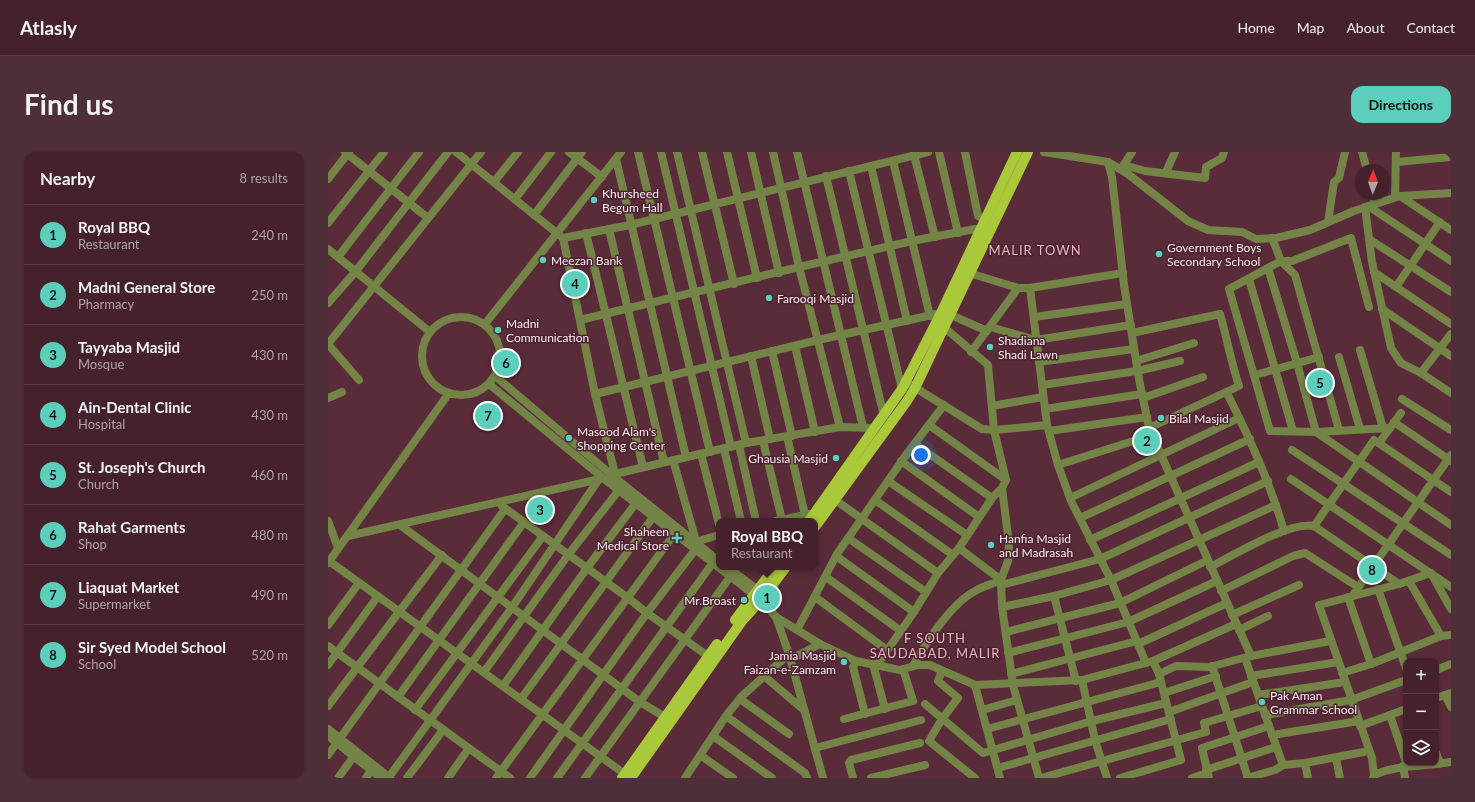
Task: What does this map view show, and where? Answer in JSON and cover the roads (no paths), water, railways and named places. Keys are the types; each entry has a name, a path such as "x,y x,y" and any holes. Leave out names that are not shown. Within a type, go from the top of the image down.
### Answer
{"main road":[{"path":"818,521 831,497 904,385 941,314 984,219 1017,152"},
{"path":"809,517 831,497 907,401 915,388 1028,152"},
{"path":"627,777 668,719 738,627 760,595 773,570"},
{"path":"668,719 708,656 783,570"}],"street":[{"path":"328,223 384,152"},
{"path":"328,260 391,188 419,152"},
{"path":"328,303 356,271 448,152"},
{"path":"387,778 430,721 555,546 608,478 595,394 580,320 560,236 456,152"},
{"path":"359,380 328,344 481,152"},
{"path":"494,182 518,152"},
{"path":"515,199 551,152"},
{"path":"569,152 580,155 602,177"},
{"path":"485,324 560,236 621,152"},
{"path":"638,152 690,371 718,518"},
{"path":"661,152 712,366 755,518"},
{"path":"677,152 727,362 741,518"},
{"path":"702,152 734,284"},
{"path":"727,152 757,278"},
{"path":"751,152 779,272"},
{"path":"773,152 799,267 840,428"},
{"path":"797,152 863,427"},
{"path":"560,236 609,229 676,214 804,181 928,152"},
{"path":"939,152 958,232"},
{"path":"965,152 978,216 984,219"},
{"path":"1044,152 1108,162 1122,168 1188,221 1208,230 1242,232 1256,239 1272,238 1310,230 1398,196 1450,195"},
{"path":"1122,168 1132,152"},
{"path":"1166,172 1175,152"},
{"path":"1122,168 1166,172 1205,178 1206,167 1222,158 1224,152"},
{"path":"1328,222 1334,182 1339,178 1345,152"},
{"path":"1362,152 1365,164"},
{"path":"1396,152 1398,196"},
{"path":"328,179 347,153 428,218"},
{"path":"534,215 580,155"},
{"path":"914,155 935,237"},
{"path":"1397,162 1451,157"},
{"path":"616,159 630,224 686,457"},
{"path":"893,161 930,316"},
{"path":"1108,162 1112,177 1123,273 1134,349 1150,431 1238,627 1248,657 1252,679 1283,765"},
{"path":"871,166 907,321"},
{"path":"849,171 886,325 904,385 915,388 982,429 1048,428 1147,417"},
{"path":"826,176 884,416"},
{"path":"1398,196 1451,230"},
{"path":"1371,200 1369,239 1374,272 1391,348 1401,363 1421,373 1451,393"},
{"path":"1370,206 1451,261"},
{"path":"1396,287 1440,222"},
{"path":"609,229 664,462"},
{"path":"580,320 710,290 799,267 958,232 980,230"},
{"path":"586,233 643,467"},
{"path":"1272,238 1281,261 1295,275 1319,357 1319,364 1339,430"},
{"path":"1351,596 1450,459 1389,426 1316,432 1270,431 1229,289 1281,261 1292,260 1352,238 1369,307"},
{"path":"1369,239 1451,292"},
{"path":"333,253 430,332"},
{"path":"1268,268 1316,432 1451,525"},
{"path":"1374,272 1451,324"},
{"path":"969,273 1018,288 1030,288 1123,273"},
{"path":"1249,279 1293,431"},
{"path":"971,352 1018,288"},
{"path":"1030,288 1043,397 1048,428 1058,465 1070,498 1111,580 1137,643 1160,678 1181,760 1120,778"},
{"path":"1034,317 1127,304"},
{"path":"1382,309 1451,356"},
{"path":"595,394 818,340 941,314 951,315 988,329 1036,340 1131,329 1220,314 1228,343 1230,358 1239,386 1150,431 1058,465"},
{"path":"461,316 474,318 485,324 495,336 500,351 500,362 495,376 489,384 472,394 460,395 449,393 433,383 423,368 422,349 430,332 438,324 449,318 461,316"},
{"path":"875,664 888,650 938,573 959,548 992,498 1002,488 1006,480 994,430 988,365 971,352 945,328"},
{"path":"1421,373 1451,334"},
{"path":"1136,361 1194,343"},
{"path":"795,346 815,432"},
{"path":"1039,362 1134,349"},
{"path":"1360,350 1389,426"},
{"path":"772,351 789,436 809,517 799,518"},
{"path":"751,356 779,518"},
{"path":"1255,375 1275,368 1319,357"},
{"path":"1339,358 1360,429"},
{"path":"1042,385 1138,371 1180,361"},
{"path":"495,376 608,478 619,490 675,533 695,544"},
{"path":"1045,409 1142,396 1204,377"},
{"path":"489,384 608,478 695,544 716,562 666,626 557,778"},
{"path":"328,398 342,392"},
{"path":"449,393 329,562 564,729 627,777"},
{"path":"1227,393 1268,481 1284,531"},
{"path":"992,406 1043,397"},
{"path":"1402,399 1451,430"},
{"path":"797,630 836,556 901,461 944,405"},
{"path":"1378,443 1389,426 1401,413"},
{"path":"1070,498 1239,418"},
{"path":"929,425 1006,480"},
{"path":"348,536 608,478 643,467 735,446 840,428 875,428"},
{"path":"1080,518 1250,440"},
{"path":"1314,526 1374,440 1451,492"},
{"path":"915,444 992,498"},
{"path":"1292,450 1451,555"},
{"path":"673,460 695,544"},
{"path":"901,461 979,517"},
{"path":"1090,540 1180,497 1259,462"},
{"path":"1291,479 1451,587"},
{"path":"888,481 967,536"},
{"path":"913,666 923,647 946,617 974,591 1001,582 1100,559 1268,481"},
{"path":"1002,488 1009,544 1008,561 1001,582 1002,607 1008,653 1013,685 1040,778 1176,739 1206,732 1204,723 1262,706"},
{"path":"484,672 526,616 568,555 619,490"},
{"path":"831,497 938,573"},
{"path":"875,500 953,555"},
{"path":"498,503 628,598 646,613 708,656"},
{"path":"503,686 587,568 636,503"},
{"path":"1002,607 1054,596 1111,580 1276,505"},
{"path":"328,755 505,509"},
{"path":"521,698 653,517"},
{"path":"328,521 338,548"},
{"path":"398,697 524,522"},
{"path":"1006,632 1120,603 1284,531 1306,524 1314,526 1399,584"},
{"path":"400,525 584,658 640,702 668,719"},
{"path":"499,775 675,533"},
{"path":"415,710 500,597 543,536"},
{"path":"530,778 695,544 716,536"},
{"path":"848,538 926,592"},
{"path":"959,548 1001,582"},
{"path":"1222,591 1293,556 1305,553 1358,587"},
{"path":"328,706 442,555"},
{"path":"836,556 914,612"},
{"path":"723,570 730,577 760,595"},
{"path":"731,570 760,595 776,617 790,656 823,778"},
{"path":"1403,765 1383,775 1374,776 1369,751 1360,723 1330,641 1319,605 1399,584 1430,573"},
{"path":"1430,573 1451,609"},
{"path":"585,778 730,577"},
{"path":"826,577 901,631"},
{"path":"1008,653 1128,622 1217,581"},
{"path":"1409,581 1442,636"},
{"path":"328,625 359,583"},
{"path":"1232,615 1299,585"},
{"path":"1378,589 1403,660"},
{"path":"328,665 378,596"},
{"path":"1054,596 1070,658 1087,702 1095,740 1107,778"},
{"path":"1351,596 1371,664"},
{"path":"815,597 888,650"},
{"path":"1011,674 1070,658 1137,643 1227,603"},
{"path":"776,617 820,644 856,661 900,670 913,666 930,665 975,685 1013,685 1079,681 1150,662 1268,616"},
{"path":"1342,673 1371,664 1442,636 1451,634"},
{"path":"987,729 1087,702 1160,678 1176,666 1212,666 1248,657 1330,641"},
{"path":"689,777 700,755 726,716 740,699 764,676 790,656 820,644"},
{"path":"328,646 442,730 469,748 499,775 510,778"},
{"path":"856,661 853,667 865,714"},
{"path":"998,768 1095,740 1170,716 1252,679 1338,662"},
{"path":"875,664 885,709"},
{"path":"1439,669 1451,664"},
{"path":"1212,666 1248,778 1276,774 1283,765 1306,763 1369,751"},
{"path":"844,719 913,701 904,669"},
{"path":"942,671 938,682 958,698 942,719 930,741 975,778"},
{"path":"764,676 804,710"},
{"path":"1164,693 1216,676"},
{"path":"1265,715 1351,700 1403,681"},
{"path":"1258,695 1345,682"},
{"path":"975,685 1000,778"},
{"path":"1448,694 1451,708"},
{"path":"740,699 789,734"},
{"path":"982,710 1017,700"},
{"path":"925,704 980,752 993,750 1092,721 1166,703"},
{"path":"1272,735 1360,723 1403,710"},
{"path":"1390,715 1403,755"},
{"path":"726,716 805,773 806,778"},
{"path":"815,748 921,720"},
{"path":"1207,774 1202,748 1269,726"},
{"path":"328,729 354,756 371,770 387,778"},
{"path":"407,778 442,730"},
{"path":"328,736 339,740 387,778"},
{"path":"713,736 772,778"},
{"path":"853,778 849,763 851,760 920,743"},
{"path":"1192,778 1207,774 1242,758 1276,747"},
{"path":"448,778 469,748"},
{"path":"700,755 733,778"},
{"path":"338,778 354,756"},
{"path":"1336,758 1340,778"},
{"path":"1440,763 1451,762"},
{"path":"1306,763 1308,778"},
{"path":"871,778 925,765"},
{"path":"1405,778 1406,766"},
{"path":"366,778 371,770"}],"place":[{"name":"Khursheed Begum Hall","path":"594,200"},
{"name":"Government Boys Secondary School","path":"1159,254"},
{"name":"Meezan Bank","path":"543,260"},
{"name":"Ain-Dental Clinic","path":"575,284"},
{"name":"Farooqi Masjid","path":"769,298"},
{"name":"Madni Communication","path":"498,330"},
{"name":"Shadiana Shadi Lawn","path":"990,347"},
{"name":"Rahat Garments","path":"506,363"},
{"name":"St. Joseph's Church","path":"1320,383"},
{"name":"Liaquat Market","path":"488,416"},
{"name":"Bilal Masjid","path":"1161,418"},
{"name":"Masood Alam's Shopping Center","path":"569,438"},
{"name":"Madni General Store","path":"1147,441"},
{"name":"Ghausia Masjid","path":"836,458"},
{"name":"Tayyaba Masjid","path":"540,510"},
{"name":"Shaheen Medical Store","path":"677,538"},
{"name":"Hanfia Masjid and Madrasah","path":"991,545"},
{"name":"Sir Syed Model School","path":"1372,570"},
{"name":"Royal BBQ","path":"767,598"},
{"name":"Mr.Broast","path":"744,600"},
{"name":"Jamia Masjid Faizan-e-Zamzam","path":"844,662"},
{"name":"Pak Aman Grammar School","path":"1262,702"}],"district":[{"name":"MALIR TOWN","path":"1035,250"},
{"name":"F SOUTH SAUDABAD, MALIR","path":"935,646"}]}
